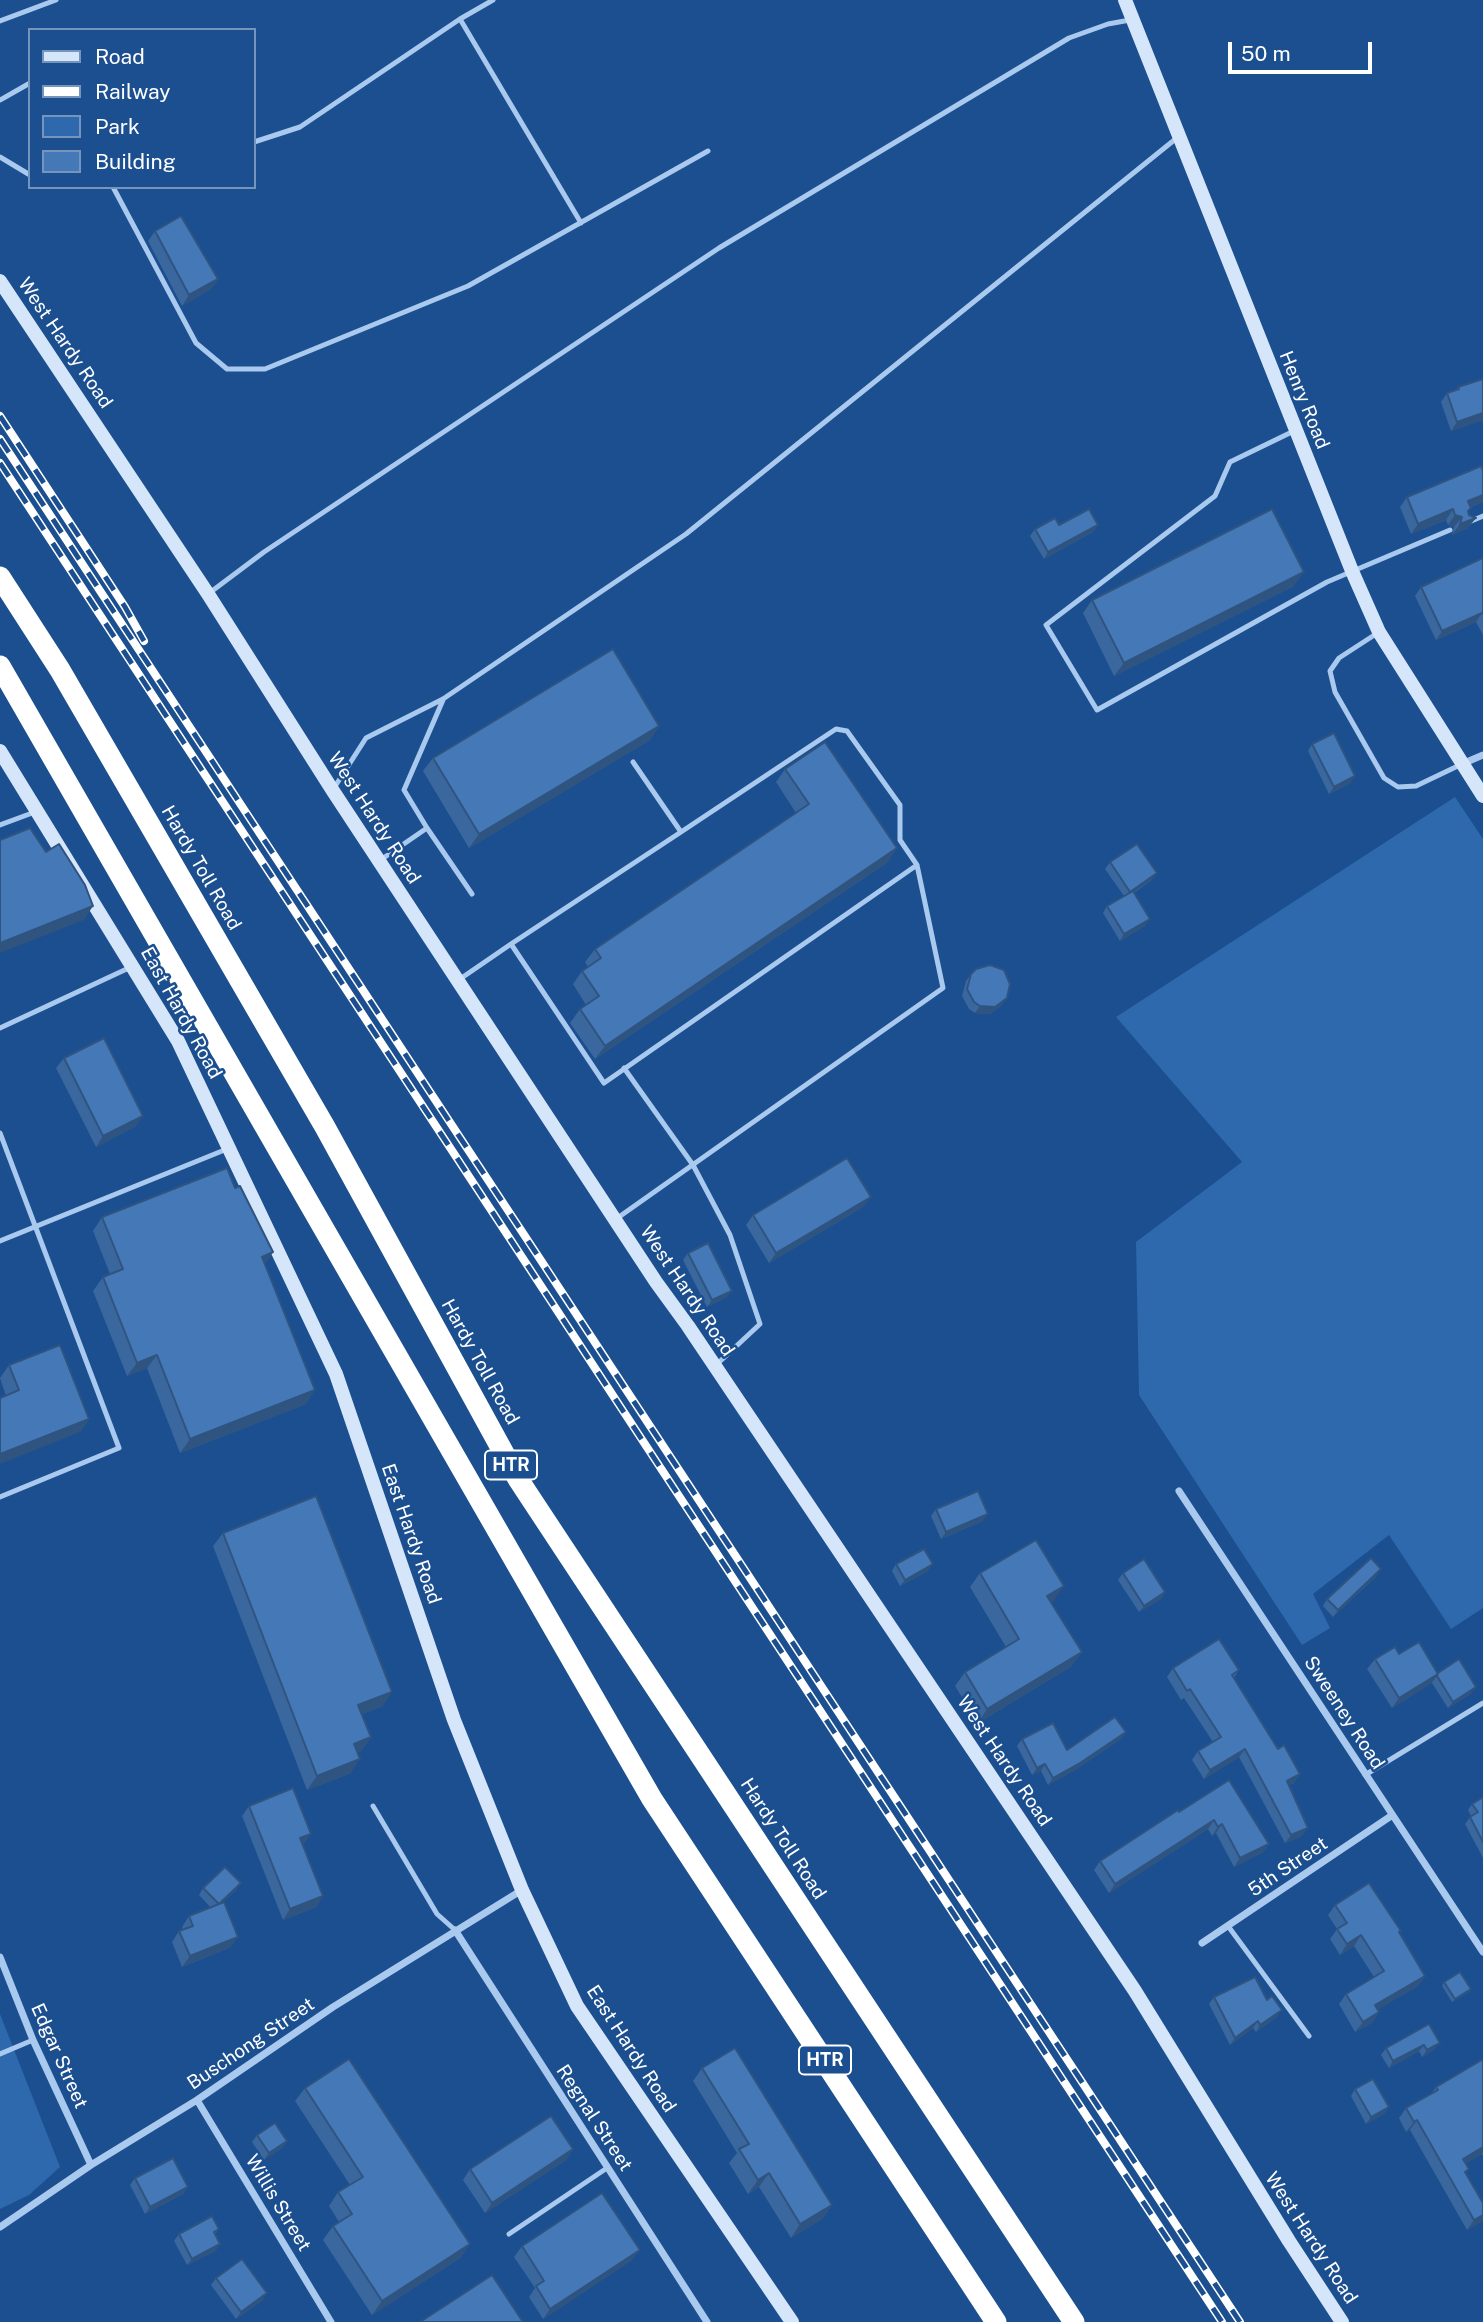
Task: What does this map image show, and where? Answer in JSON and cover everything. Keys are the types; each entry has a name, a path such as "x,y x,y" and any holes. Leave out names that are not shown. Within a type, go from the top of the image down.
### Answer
{"highway":[{"name":"Hardy Toll Road","path":"0,577 60,670 325,1127 518,1479 1074,2322"},
{"name":"HTR","path":"0,666 652,1799 996,2322"}],"main road":[{"name":"Henry Road","path":"1125,0 1352,571 1379,632 1483,796"},
{"name":"West Hardy Road","path":"0,281 208,594 333,791 615,1220 1135,1991 1342,2322"},
{"name":"East Hardy Road","path":"0,751 178,1041 336,1374 454,1720 522,1890 577,2006 792,2322"}],"street":[{"path":"1462,765 1483,755"},
{"name":"Sweeney Road","path":"1179,1491 1483,1952"},
{"name":"5th Street","path":"1202,1943 1391,1816"},
{"name":"Buschong Street","path":"0,2227 91,2165 197,2100 333,2007 522,1890"},
{"name":"Regnal Street","path":"455,1930 707,2322"},
{"name":"Edgar Street","path":"0,1957 33,2040 91,2165"},
{"name":"Willis Street","path":"197,2100 331,2322"}],"lane":[{"path":"0,22 56,0"},
{"path":"256,141 300,127 460,19 493,0"},
{"path":"460,19 581,223"},
{"path":"208,594 264,552 719,248 1069,38 1108,24 1133,20"},
{"path":"0,100 28,84"},
{"path":"333,791 366,738 443,699 686,534 1179,136"},
{"path":"114,189 196,343 227,369 265,369 468,286 708,151"},
{"path":"0,156 28,174"},
{"path":"1296,430 1230,463 1215,496 1046,625 1097,710 1327,582 1450,530"},
{"path":"1466,523 1483,516"},
{"path":"1379,632 1339,659 1330,671 1335,692 1384,778 1398,787 1416,786 1462,765"},
{"path":"443,699 404,790 472,894"},
{"path":"457,980 836,729 847,731 900,804 900,840 917,865 943,988 615,1220"},
{"path":"633,762 681,832"},
{"path":"0,825 38,811"},
{"path":"379,861 427,828"},
{"path":"511,944 604,1083 917,865"},
{"path":"0,1028 134,966"},
{"path":"624,1068 693,1165 730,1235 760,1324 715,1366"},
{"path":"0,1133 119,1448 0,1497"},
{"path":"0,1241 229,1148"},
{"path":"1365,1775 1483,1703"},
{"path":"373,1806 437,1914 455,1930"},
{"path":"1228,1926 1310,2036"},
{"path":"0,2054 33,2040"},
{"path":"509,2234 607,2168"}],"green space":[{"path":"1455,797 1483,839 1483,1608 1451,1629 1389,1535 1313,1594 1330,1628 1302,1645 1139,1395 1136,1242 1242,1162 1116,1017"},
{"path":"0,2014 60,2167 29,2195 0,2209"}],"building":[{"path":"181,216 218,279 189,295 155,231"},
{"path":"1483,379 1483,413 1457,422 1447,393"},
{"path":"1481,466 1483,495 1468,501 1471,508 1469,515 1476,518 1460,524 1462,517 1455,515 1453,509 1418,524 1407,497"},
{"path":"1089,509 1098,525 1048,552 1035,529 1055,518 1059,525"},
{"path":"1272,509 1304,572 1124,663 1092,600"},
{"path":"1483,558 1483,614 1442,631 1421,587"},
{"path":"613,649 659,726 479,834 433,758"},
{"path":"1334,733 1355,776 1334,787 1312,744"},
{"path":"825,742 897,848 605,1046 580,1009 599,996 582,971 601,958 595,949 809,804 785,769"},
{"path":"30,828 46,852 59,844 85,885 93,906 0,943 0,840"},
{"path":"1137,844 1157,873 1130,892 1110,862"},
{"path":"1133,891 1150,919 1124,934 1107,906"},
{"path":"990,965 1004,970 1010,984 1007,998 995,1007 980,1006 974,1002 967,989 971,974 976,969"},
{"path":"104,1038 143,1116 103,1136 64,1058"},
{"path":"847,1158 871,1197 776,1253 753,1215"},
{"path":"227,1168 235,1188 240,1186 273,1252 262,1257 315,1390 190,1439 157,1355 137,1363 103,1277 123,1269 102,1217"},
{"path":"708,1243 732,1291 712,1300 688,1253"},
{"path":"60,1345 89,1419 0,1454 0,1398 19,1390 9,1365"},
{"path":"978,1491 988,1514 946,1532 936,1509"},
{"path":"316,1496 392,1692 358,1705 371,1737 354,1744 360,1759 317,1776 223,1533"},
{"path":"1036,1540 1064,1586 1047,1596 1082,1652 987,1709 965,1672 1019,1639 980,1573"},
{"path":"924,1549 933,1564 905,1580 896,1564"},
{"path":"1371,1558 1381,1569 1338,1610 1327,1599"},
{"path":"1144,1559 1165,1592 1144,1606 1123,1573"},
{"path":"1219,1639 1239,1670 1232,1675 1278,1749 1284,1745 1300,1774 1287,1781 1308,1828 1291,1835 1245,1749 1210,1770 1198,1751 1221,1737 1173,1668"},
{"path":"1419,1642 1438,1674 1399,1698 1375,1659 1395,1647 1399,1654"},
{"path":"1459,1659 1476,1687 1453,1702 1437,1676"},
{"path":"1115,1717 1126,1732 1053,1778 1045,1764 1037,1768 1022,1739 1053,1723 1067,1750"},
{"path":"1229,1780 1269,1844 1240,1858 1222,1824 1218,1827 1214,1820 1115,1884 1100,1861"},
{"path":"293,1788 311,1834 300,1838 323,1896 290,1909 249,1806"},
{"path":"1483,1797 1483,1842 1470,1817 1478,1812 1472,1804"},
{"path":"225,1867 241,1883 219,1904 203,1888"},
{"path":"1369,1883 1401,1931 1399,1932 1425,1976 1375,2005 1379,2012 1363,2022 1346,1994 1384,1971 1361,1935 1347,1944 1337,1929 1347,1923 1335,1905"},
{"path":"224,1902 238,1937 190,1956 179,1931 193,1926 189,1916"},
{"path":"1460,1972 1471,1989 1455,1999 1444,1982"},
{"path":"1255,1977 1267,2000 1272,1996 1282,2010 1260,2025 1258,2021 1235,2038 1214,1997"},
{"path":"1429,2024 1440,2043 1427,2050 1424,2045 1393,2061 1386,2048"},
{"path":"735,2048 832,2205 800,2224 769,2173 758,2180 739,2149 749,2144 702,2068"},
{"path":"349,2059 470,2244 382,2301 333,2226 352,2214 338,2192 363,2177 305,2088"},
{"path":"1483,2059 1483,2147 1463,2159 1469,2169 1465,2172 1483,2203 1483,2215 1474,2220 1417,2120 1414,2122 1406,2108"},
{"path":"1373,2079 1389,2107 1371,2117 1355,2089"},
{"path":"551,2116 573,2149 492,2203 470,2169"},
{"path":"275,2123 287,2141 269,2153 257,2135"},
{"path":"173,2158 188,2187 150,2207 135,2178"},
{"path":"602,2193 640,2250 550,2309 536,2286 544,2281 522,2246"},
{"path":"212,2216 219,2229 214,2232 220,2244 192,2259 179,2234"},
{"path":"242,2259 267,2293 241,2312 216,2278"},
{"path":"492,2275 523,2322 420,2322"}],"railway":[{"path":"0,416 125,607 144,641"},
{"path":"0,439 1240,2322"},
{"path":"0,463 1222,2322"}]}
